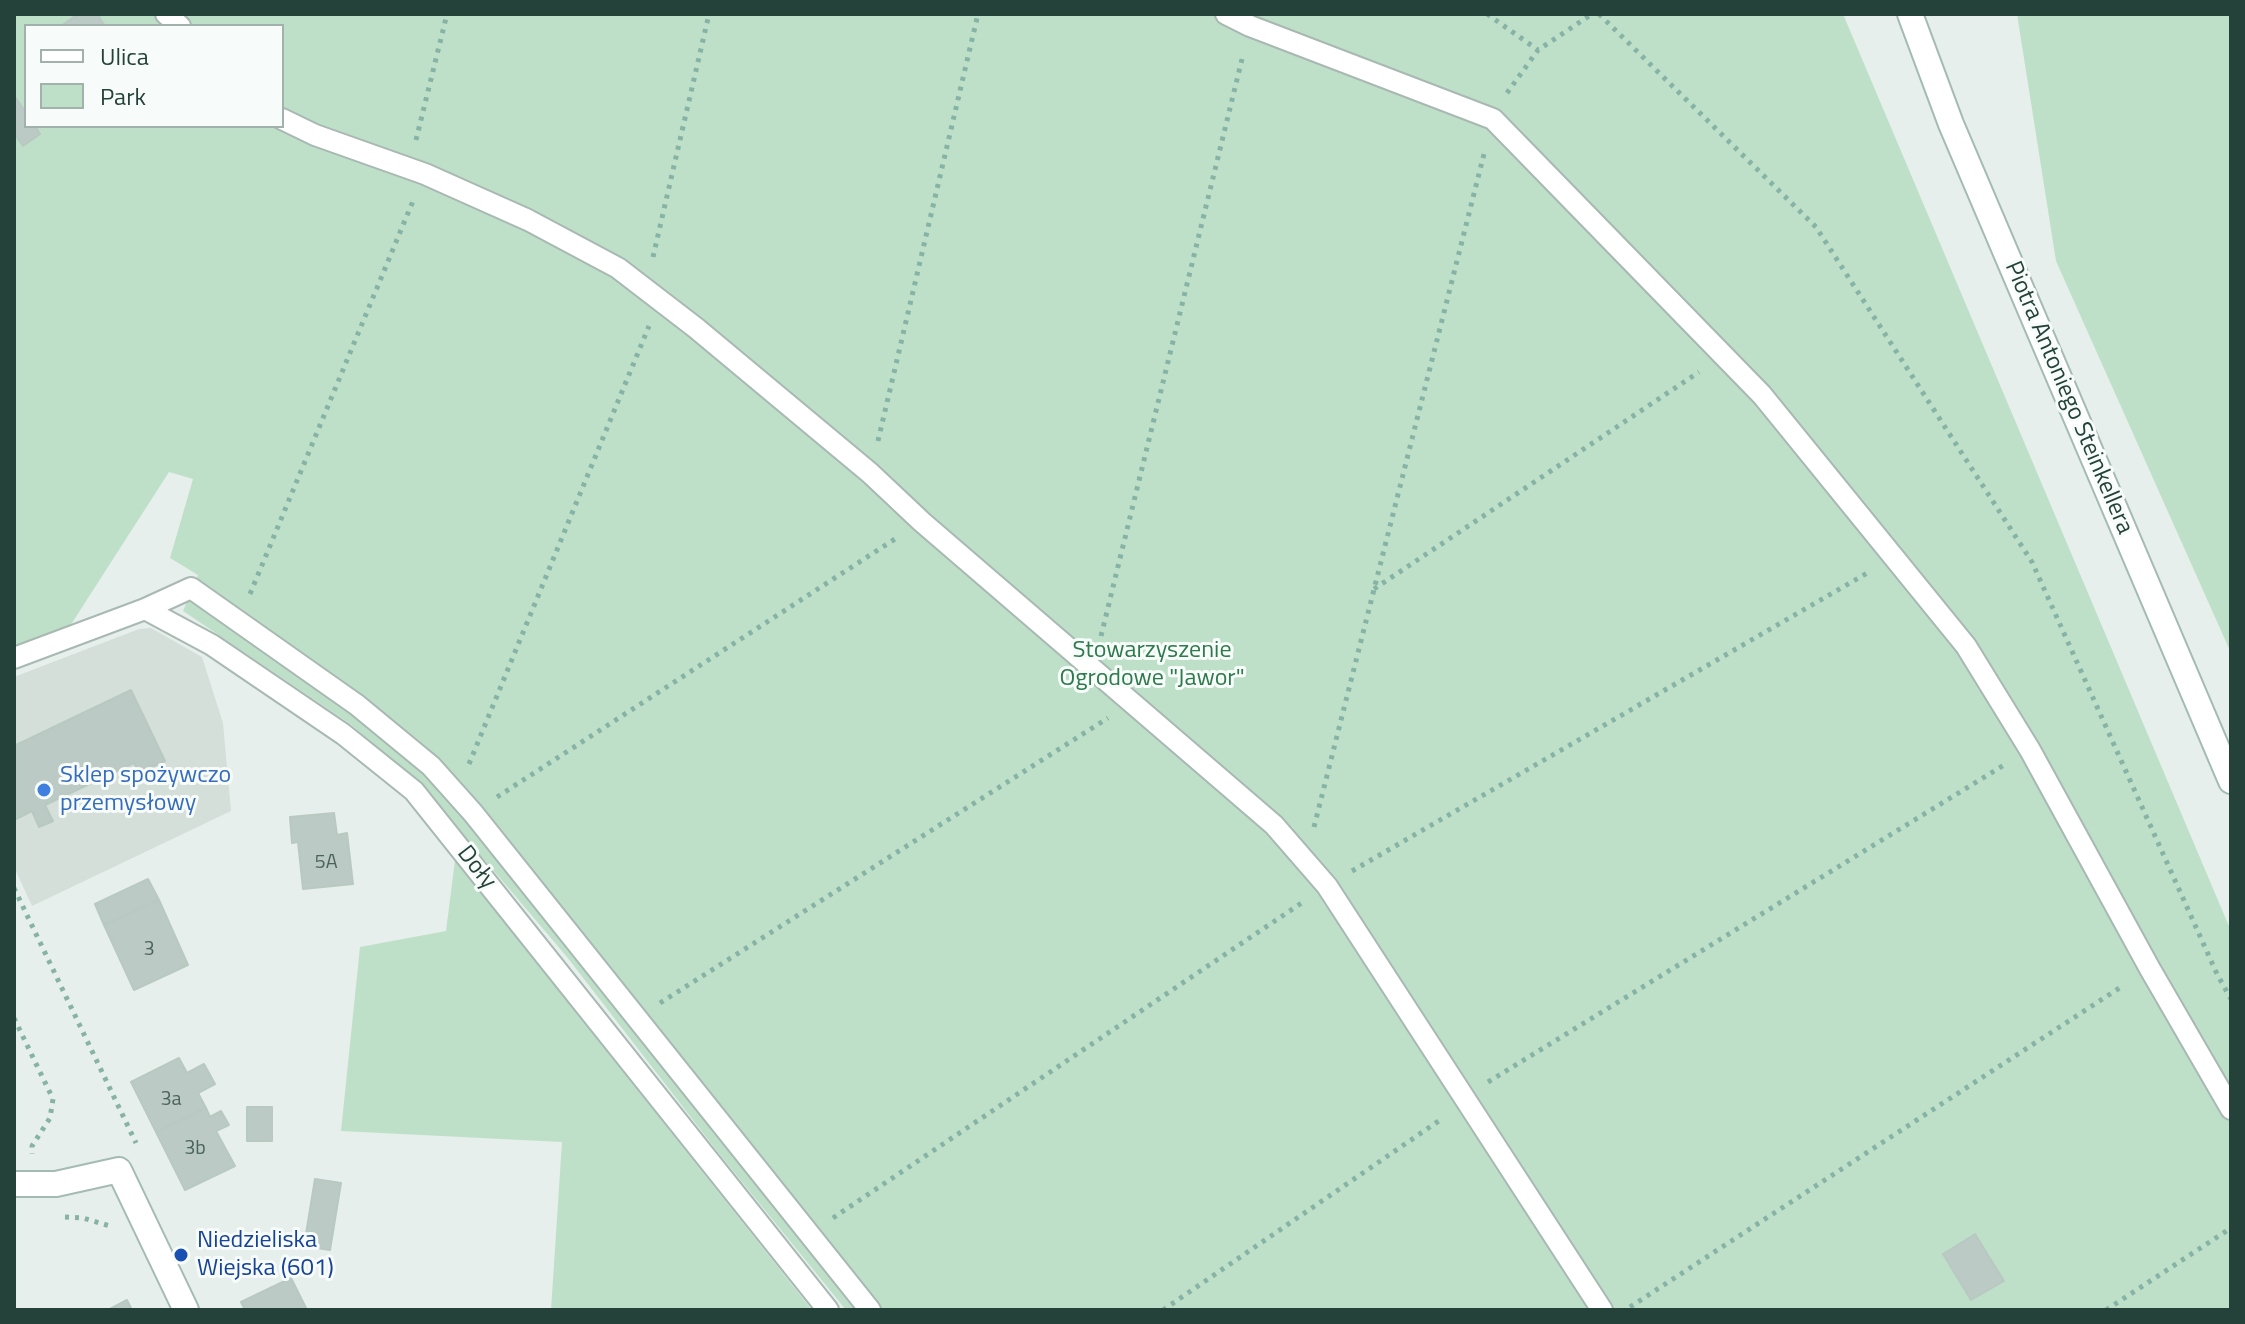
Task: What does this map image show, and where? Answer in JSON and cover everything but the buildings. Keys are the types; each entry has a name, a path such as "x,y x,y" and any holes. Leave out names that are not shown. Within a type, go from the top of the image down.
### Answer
{"street":[{"name":"Piotra Antoniego Steinkellera","path":"1910,14 1951,124 2231,781"},
{"path":"23,1184 56,1184 119,1170 186,1310"}],"lane":[{"path":"1226,14 1493,119 1762,395 1966,646 2030,750 2231,1109"},
{"path":"284,120 315,135 417,171 528,220 618,268 696,328 870,473 922,522 1274,825 1327,886 1602,1310"},
{"path":"14,658 145,609 191,588 357,705 431,766 473,813 870,1310"},
{"name":"Doły","path":"145,609 212,645 343,734 414,791 828,1310"}],"path":[{"path":"238,621 417,171 447,14"},
{"path":"457,795 652,295 709,14"},
{"path":"870,473 978,14"},
{"path":"1487,14 1538,50"},
{"path":"1306,859 1493,119 1538,50 1592,14"},
{"path":"1599,14 1816,227 2032,562 2231,999"},
{"path":"1093,668 1250,26"},
{"path":"1374,589 1723,355"},
{"path":"473,813 922,522"},
{"path":"636,1018 1133,702"},
{"path":"1163,1310 1467,1101 1487,1083 2030,750"},
{"path":"15,893 140,1152"},
{"path":"1626,1310 2150,969"},
{"path":"14,1018 53,1099 50,1118 32,1146 23,1184"},
{"path":"58,1217 83,1218 109,1225 117,1236"},
{"path":"2106,1310 2231,1228"}],"shaded area":[{"path":"151,628 202,657 223,723 231,811 32,906 14,867 14,677 139,629"}],"green space":[{"name":"Stowarzyszenie Ogrodowe \"Jawor\"","path":"14,14 1843,14 2231,931 2231,1310 846,1310 720,1155 567,957 420,784 349,723 183,611 198,575 170,558 193,479 169,472 70,626 14,647"},
{"path":"2017,14 2231,14 2231,653 2056,261"},
{"path":"455,860 812,1310 551,1310 562,1142 341,1131 360,947 446,931"}],"place":[{"name":"Sklep spożywczo przemysłowy","path":"44,790"},
{"name":"Niedzieliska Wiejska (601)","path":"181,1255"}]}
